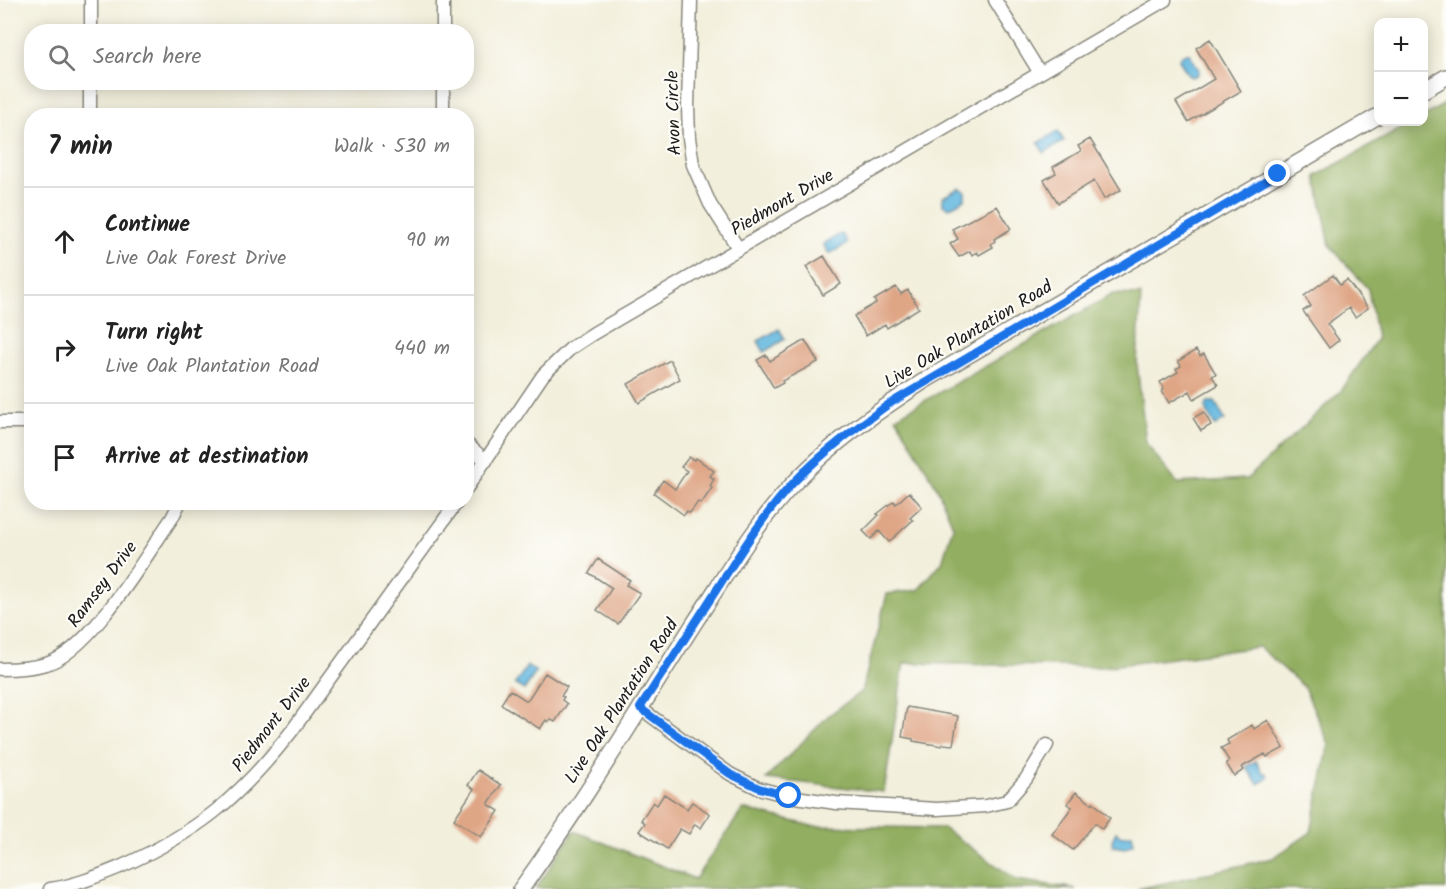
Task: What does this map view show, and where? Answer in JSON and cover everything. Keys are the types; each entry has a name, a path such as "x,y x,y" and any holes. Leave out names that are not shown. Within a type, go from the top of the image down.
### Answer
{"street":[{"path":"91,0 91,24"},
{"path":"443,0 443,24"},
{"name":"Avon Circle","path":"691,0 688,106 693,165 710,204 738,248"},
{"path":"995,0 1040,73"},
{"name":"Piedmont Drive","path":"474,478 543,375 559,359 594,333 1165,0"},
{"path":"1428,88 1446,77"},
{"path":"90,90 90,108"},
{"path":"443,90 443,108"},
{"name":"Live Oak Plantation Road","path":"521,889 732,567 772,509 810,467 853,430 924,381 1374,118"},
{"path":"0,422 24,422"},
{"path":"474,450 486,461"},
{"name":"Ramsey Drive","path":"0,669 47,664 76,648 102,619 176,510"},
{"name":"Piedmont Drive","path":"50,889 108,872 173,841 203,822 239,792 262,769 291,732 451,510"},
{"path":"640,708 730,774 759,788 836,804 937,809 986,806 1007,801 1026,779 1047,745"}],"green space":[{"path":"1446,103 1446,889 1138,889 1273,858 1311,832 1329,744 1304,687 1259,647 1103,667 904,663 884,792 766,779 829,715 862,691 887,594 918,590 942,562 953,526 937,488 896,417 1113,294 1141,295 1137,364 1146,443 1177,483 1247,479 1341,391 1377,339 1368,289 1330,246 1316,176 1406,126 1428,126 1428,114"},
{"path":"743,809 812,826 943,828 1017,880 1076,889 536,888 574,831 695,879"}],"water":[{"path":"1186,53 1190,54 1199,70 1198,74 1193,77 1189,76 1179,60"},
{"path":"1058,131 1064,141 1044,153 1038,143"},
{"path":"959,188 965,191 965,199 949,208 943,205 943,197"},
{"path":"840,234 847,242 846,245 829,254 823,244"},
{"path":"779,329 785,339 764,352 758,341"},
{"path":"1208,402 1215,402 1225,420 1215,426 1205,408"},
{"path":"527,666 536,672 524,690 515,684"},
{"path":"1256,761 1268,777 1258,784 1246,767"},
{"path":"1116,832 1122,836 1132,834 1134,843 1125,848 1113,846 1112,840"}],"building":[{"path":"1210,39 1241,91 1188,122 1176,102 1214,79 1196,48"},
{"path":"1090,139 1121,190 1104,199 1094,181 1058,203 1044,180 1056,173 1053,167 1081,151 1078,146"},
{"path":"997,206 1011,229 994,239 995,241 991,244 993,247 979,255 977,252 972,255 970,251 959,257 950,244 958,239 952,229"},
{"path":"824,256 841,284 823,295 806,267"},
{"path":"1333,275 1340,285 1347,280 1368,308 1355,317 1349,308 1327,324 1339,340 1329,348 1303,311 1311,306 1304,296"},
{"path":"896,287 901,294 908,290 919,308 887,328 885,324 866,336 854,316 876,303 874,300"},
{"path":"805,340 818,362 782,381 783,383 774,388 757,360 766,355 770,361"},
{"path":"1196,350 1200,356 1204,354 1216,374 1212,376 1218,385 1194,399 1190,391 1169,403 1160,382 1178,372 1176,369 1181,366 1178,361"},
{"path":"670,360 680,379 639,403 628,384"},
{"path":"1204,412 1211,425 1201,431 1193,418"},
{"path":"689,457 694,460 696,458 714,471 710,476 714,479 710,486 712,488 701,504 698,502 690,513 687,511 684,515 654,493 663,480 675,489 687,471 681,467"},
{"path":"909,492 922,507 910,518 913,520 889,542 879,531 871,539 863,531 879,515 877,514 894,501 896,504"},
{"path":"598,559 630,580 626,585 640,593 618,624 597,610 612,588 589,573"},
{"path":"545,673 567,687 561,696 567,704 555,722 550,719 548,722 546,720 540,729 501,704 510,690 527,701"},
{"path":"907,707 958,716 953,745 943,744 942,746 902,737"},
{"path":"1268,720 1284,748 1267,757 1265,754 1242,767 1244,770 1234,776 1221,748 1229,744 1227,740 1252,725 1254,729"},
{"path":"478,770 501,785 488,804 499,811 481,837 454,819 474,789 468,785"},
{"path":"1076,792 1092,804 1093,802 1110,818 1102,829 1095,823 1073,850 1052,834 1072,807 1067,804"},
{"path":"664,794 687,809 692,802 710,814 701,828 695,824 689,834 680,829 667,849 639,831 645,823 641,820 653,802 657,805"}],"route":[{"path":"789,796 759,788 730,774 640,708 772,509 794,482 818,459 889,404 924,381 1278,174"}]}
